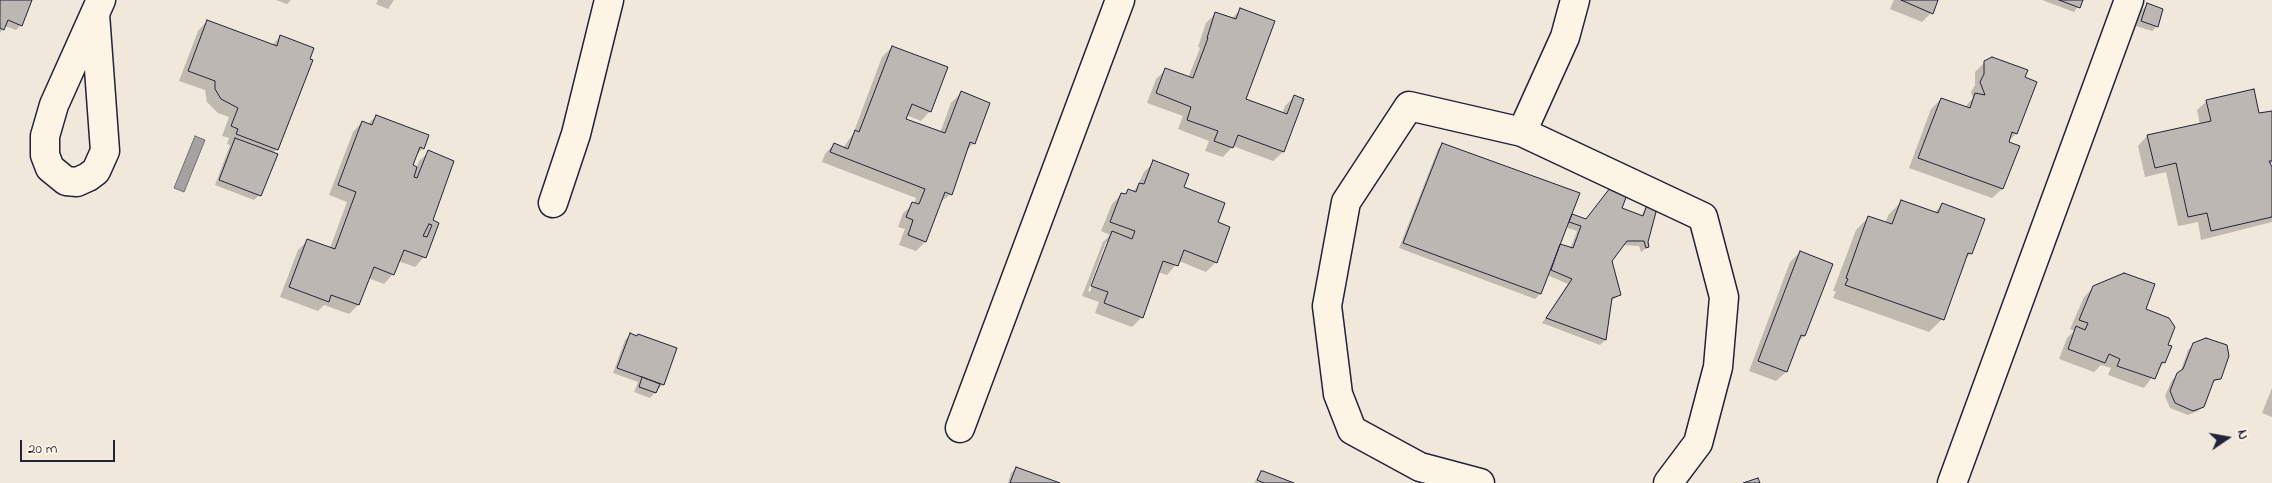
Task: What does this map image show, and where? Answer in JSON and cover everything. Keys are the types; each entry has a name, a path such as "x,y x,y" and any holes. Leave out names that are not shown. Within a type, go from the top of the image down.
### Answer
{"street":[{"path":"553,202 576,134 609,0"},
{"path":"960,428 1120,0"},
{"path":"1522,132 1565,37 1575,0"},
{"path":"1952,483 2129,0"},
{"path":"98,7 105,151 96,171 77,182 66,182 50,168 45,155 45,136 54,104 98,7"},
{"path":"1480,483 1420,467 1352,430 1338,394 1328,306 1346,202 1410,106 1522,132 1703,218 1724,296 1718,367 1698,443 1668,483"}],"shaded area":[{"path":"195,136 205,140 184,192 174,188"}],"building":[{"path":"0,0 32,0 22,26 8,20 4,30 0,28"},
{"path":"1901,0 1938,0 1933,14"},
{"path":"2059,0 2083,0 2080,8"},
{"path":"2147,3 2163,9 2158,27 2141,21"},
{"path":"1240,8 1275,21 1246,99 1287,114 1294,95 1304,99 1284,152 1238,135 1233,148 1214,141 1218,131 1187,120 1191,107 1156,93 1165,68 1193,78 1208,38 1215,12 1236,19"},
{"path":"207,20 277,46 280,35 314,48 310,59 313,60 278,150 236,134 238,129 231,126 238,108 221,99 215,89 215,81 188,71"},
{"path":"892,46 948,67 931,112 912,104 906,119 945,133 961,91 990,103 975,144 970,142 952,195 945,192 926,242 908,235 913,220 906,217 912,202 919,204 925,189 830,152 834,143 848,149 855,130 859,132"},
{"path":"1992,57 2028,70 2025,77 2037,82 2017,134 2012,132 2009,142 2020,146 2003,189 1918,158 1941,98 1970,108 1975,93 1985,95 1980,82 1984,74 1984,61"},
{"path":"2254,89 2259,113 2272,111 2272,161 2269,161 2272,167 2272,217 2211,231 2207,213 2188,217 2176,163 2155,168 2147,135 2211,121 2206,100"},
{"path":"376,115 429,135 424,149 420,147 413,165 417,167 414,177 417,178 428,150 454,161 433,220 439,223 426,258 404,250 394,275 374,267 359,305 331,295 329,302 289,287 307,239 335,249 356,192 338,185 362,121 372,125","holes":["429,224 432,225 427,237 423,236"]},
{"path":"235,138 278,154 261,196 219,180"},
{"path":"1442,143 1580,193 1541,294 1403,243"},
{"path":"1153,160 1189,174 1184,187 1225,203 1218,222 1230,227 1217,263 1184,250 1178,266 1163,261 1143,318 1104,303 1108,292 1091,286 1112,231 1132,239 1135,231 1110,222 1121,193 1126,194 1128,189 1136,192 1139,183 1144,184"},
{"path":"1610,188 1627,195 1622,208 1643,216 1648,202 1656,212 1648,242 1649,247 1646,248 1644,241 1627,241 1612,261 1621,295 1612,298 1606,340 1546,318 1572,279 1551,270 1560,244 1573,248 1581,226 1569,222 1572,214 1586,219"},
{"path":"1901,200 1938,213 1942,203 1985,219 1972,254 1968,253 1944,320 1845,285 1868,216 1892,224"},
{"path":"1800,251 1833,264 1805,336 1801,335 1787,372 1758,361"},
{"path":"2124,273 2155,284 2146,309 2169,318 2175,327 2168,345 2172,346 2165,363 2162,362 2155,379 2117,366 2120,359 2109,354 2105,363 2068,349 2076,326 2085,330 2088,323 2079,320 2093,286"},
{"path":"630,333 677,348 664,385 617,368"},
{"path":"2206,338 2227,345 2229,356 2221,379 2214,380 2204,407 2193,411 2175,403 2170,391 2177,373 2183,369 2193,343"},
{"path":"642,377 660,384 656,393 639,387"},
{"path":"1016,467 1060,483 1010,483"},
{"path":"1261,471 1294,483 1264,483 1257,480"},
{"path":"1758,478 1760,483 1743,483"}]}
